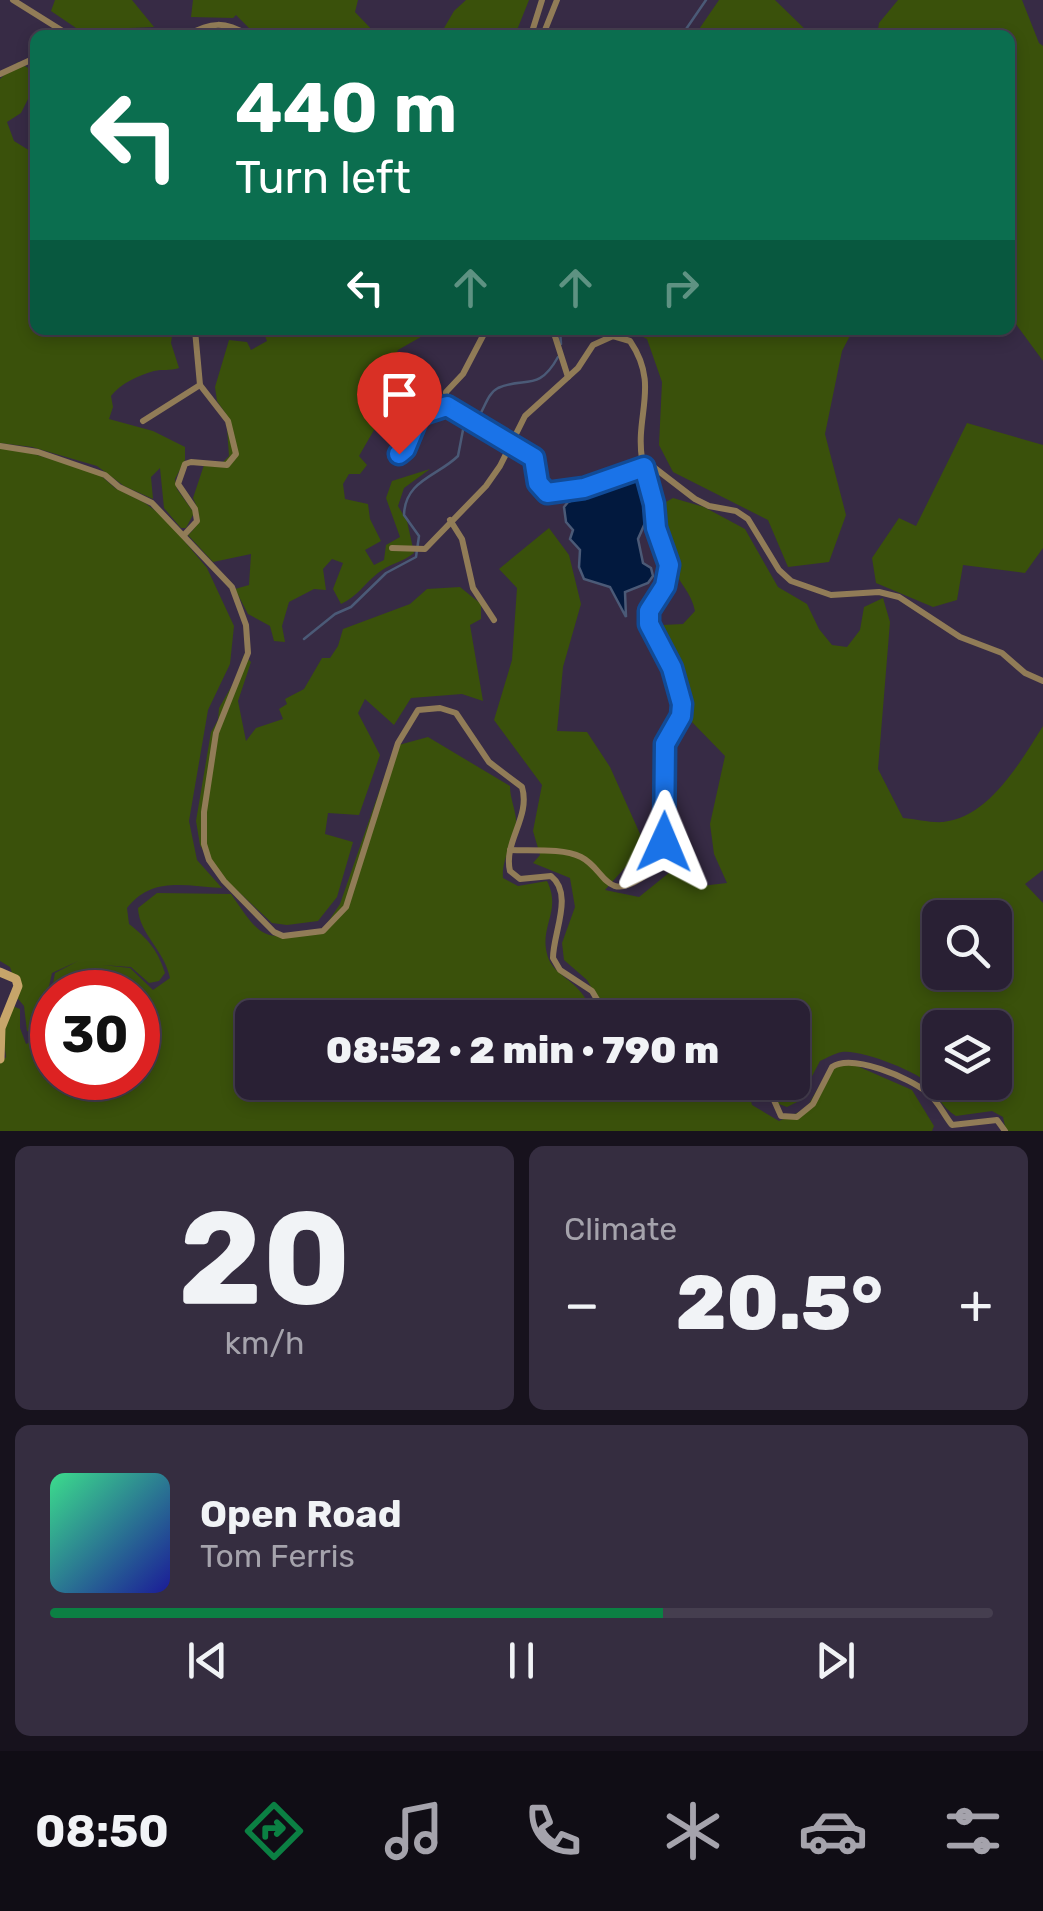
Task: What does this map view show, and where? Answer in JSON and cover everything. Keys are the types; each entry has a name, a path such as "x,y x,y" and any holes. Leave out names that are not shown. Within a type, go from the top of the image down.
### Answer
{"street":[{"path":"13,0 59,30"},
{"path":"533,30 542,0"},
{"path":"544,30 557,0"},
{"path":"198,30 222,24 236,30"},
{"path":"0,74 30,60"},
{"path":"184,535 197,521 197,514 178,484 185,464 227,465 236,454 228,421 200,385 195,335"},
{"path":"447,406 446,392 463,374 483,335"},
{"path":"556,335 568,376"},
{"path":"392,548 425,549 486,486 525,416 601,339 622,336 630,341 647,384 643,463 656,528 669,565 665,586 649,611 649,624 672,668 682,704 681,716 665,744 662,858 650,872 628,886 618,887 579,856 510,850"},
{"path":"143,421 200,385"},
{"path":"399,454 405,449 419,415 447,406 534,458 538,483 547,493 584,488 643,463"},
{"path":"0,446 38,452 99,471 118,487 152,504 232,586 242,607 248,653 216,734 204,812 205,849 224,881 274,932 283,936 323,931 346,907 398,744 418,710 440,708 456,713 489,762 522,787 525,809 508,864 516,878 551,876 560,885 562,897 553,958 560,970 592,990 598,1000"},
{"path":"643,463 708,506 736,511 748,519 779,570 791,581 831,595 879,592 898,596 960,637 1002,653 1025,673 1043,682"},
{"path":"450,520 462,538 473,588 494,620"},
{"path":"0,972 10,975 18,986 1,1028 0,1059"},
{"path":"774,1100 781,1116 797,1117 814,1104 832,1067 849,1061 903,1079 929,1093 952,1125 997,1120 1005,1131"}],"green space":[{"path":"55,0 132,0 154,27 79,30 51,11"},
{"path":"193,0 358,0 355,12 372,30 251,30 236,15 191,17"},
{"path":"466,0 529,0 517,30 443,30"},
{"path":"719,0 775,0 806,30 698,30"},
{"path":"898,0 1022,0 1043,46 1043,361 1015,323 1015,30 878,30"},
{"path":"18,62 30,69 30,95 21,113 7,122 14,141 30,151 30,335 172,335 179,368 148,373 119,388 111,396 109,419 153,431 185,447 185,460 175,479 177,489 194,513 186,528 181,528 164,508 160,468 151,477 153,499 124,486 97,466 32,447 0,443 0,79"},
{"path":"261,335 424,335 398,350 379,399 378,423 359,456 367,465 360,474 349,474 343,484 345,499 368,504 370,519 381,541 365,550 374,565 384,560 386,545 400,537 386,498 392,481 430,469 404,488 398,506 407,521 414,553 382,570 341,604 333,589 343,563 332,559 323,569 326,590 314,589 289,602 282,626 285,642 274,641 270,626 248,614 235,589 249,585 251,554 213,562 188,535 198,522 193,498 204,465 220,465 229,456 226,414 217,401 215,387 229,340 247,342 251,350 267,341"},
{"path":"639,335 850,335 842,351 825,434 846,515 829,562 788,567 768,520 673,472 659,445 662,382 647,339"},
{"path":"967,423 1043,445 1043,548 1025,573 963,565 957,600 933,607 876,583 872,558 899,518 916,526"},
{"path":"0,448 99,474 165,518 207,568 234,626 230,664 208,710 189,821 197,860 222,888 158,887 127,908 129,924 151,945 162,965 165,973 160,980 160,970 131,967 102,965 132,970 61,970 78,961 58,970 30,970 30,1032 24,1006 14,994 16,985 10,967 0,961"},
{"path":"673,498 704,507 745,529 778,587 807,604 832,645 847,647 860,630 864,607 883,598 890,622 878,769 903,818 943,822 975,810 1002,786 1043,726 1043,870 1025,884 1043,903 1043,1131 1006,1131 1003,1117 992,1111 956,1116 941,1100 1012,1100 1012,1010 922,1010 922,1078 851,1052 820,1061 810,1080 810,1000 599,1000 587,980 564,960 562,943 575,907 570,878 533,863 540,855 533,831 542,785 494,720 512,660 517,588 499,569 549,528 569,555 581,604 563,667 557,731 587,732 610,767 645,845 605,890 639,897 684,865 701,886 727,883 714,854 710,824 725,756 691,721 663,625 683,624 695,611 673,568 664,528 664,503"},
{"path":"460,587 481,604 481,619 470,625 483,701 462,694 411,698 394,725 365,699 358,713 380,755 359,815 328,813 325,834 353,842 337,897 318,921 272,923 214,869 200,845 196,821 211,732 244,655 251,662 238,701 246,741 256,728 283,719 279,709 287,704 285,699 304,689 322,658 330,658 343,629 410,604 427,589"},
{"path":"428,737 510,786 516,826 503,878 518,886 547,881 552,900 545,940 548,956 556,970 586,1000 235,1000 235,1100 751,1100 752,1105 779,1121 806,1109 831,1066 848,1062 912,1090 934,1126 932,1131 0,1131 0,1063 6,1057 2,1027 10,1005 20,1009 20,1028 26,1044 30,1042 30,1100 160,1100 160,985 170,978 138,908 157,893 231,894 251,922 267,934 288,936 322,931 340,904 395,746"},
{"path":"771,1100 800,1100 787,1107"}],"water":[{"path":"634,475 644,486 649,514 638,539 643,563 651,568 653,576 648,583 625,592 626,617 610,587 584,579 579,567 580,550 570,539 573,530 566,522 564,507"}],"waterway":[{"path":"685,30 706,0"},
{"path":"560,335 561,344"},
{"path":"304,639 335,614 351,607 386,573 416,557 419,536 404,515 410,494 458,456 463,430 478,418 494,391 537,379 558,357"}],"route":[{"path":"399,454 405,449 419,415 447,406 534,458 538,483 547,493 584,488 644,467 656,528 669,565 665,586 651,604 649,624 672,668 682,704 681,716 665,744 664,842"}]}
